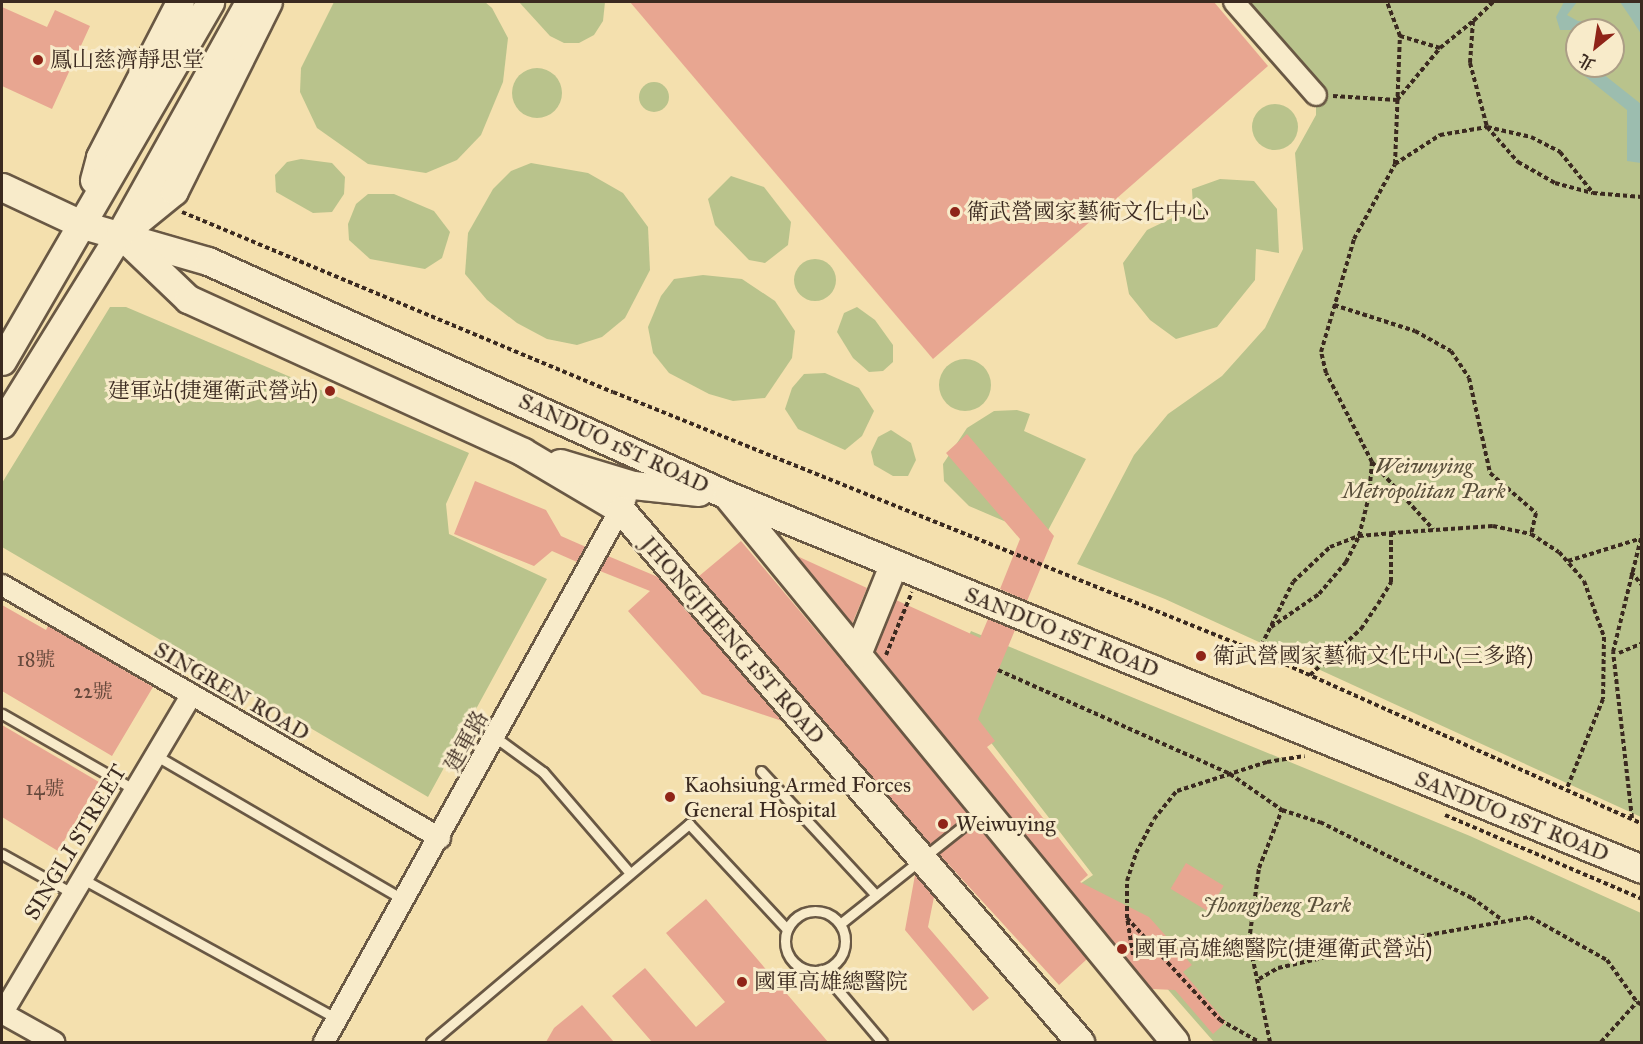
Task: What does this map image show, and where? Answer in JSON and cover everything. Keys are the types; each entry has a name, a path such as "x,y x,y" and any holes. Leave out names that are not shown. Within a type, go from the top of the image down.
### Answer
{"street":[{"path":"83,225 98,160 180,2"},
{"path":"2,361 83,225 210,2"},
{"path":"2,424 120,234 249,2"},
{"path":"120,234 174,191 268,2"},
{"path":"1234,2 1316,95"},
{"path":"2,187 83,225 120,234"},
{"name":"SANDUO 1ST ROAD","path":"120,234 188,299 523,452 621,510"},
{"name":"SANDUO 1ST ROAD","path":"120,234 208,261 727,495 1641,869"},
{"path":"523,452 633,485 727,495 1175,1042"},
{"name":"建軍路","path":"324,1042 440,838 621,510 645,460"},
{"name":"JHONGJHENG 1ST ROAD","path":"621,510 1080,1042"},
{"path":"857,654 894,563"},
{"name":"SINGREN ROAD","path":"2,585 440,838"},
{"name":"SINGLI STREET","path":"2,1013 191,696"},
{"path":"2,1013 54,1042"}],"lane":[{"path":"2,714 135,790"},
{"path":"495,737 543,772 630,873"},
{"path":"156,755 404,900"},
{"path":"761,771 876,895"},
{"path":"840,924 984,809"},
{"path":"431,1042 689,824 787,929"},
{"path":"2,854 77,885 338,1019"},
{"path":"840,924 817,911 799,915 787,929 786,947 795,963 821,970 882,1042"},
{"path":"821,970 843,952 840,924"}],"path":[{"path":"1387,2 1401,36 1395,164 1354,239 1322,342 1322,361 1372,462 1434,530"},
{"path":"1397,100 1440,48 1493,2"},
{"path":"1473,21 1471,77 1487,127 1518,162 1555,183 1593,194 1641,197"},
{"path":"1401,36 1440,48"},
{"path":"1316,95 1397,100"},
{"path":"1395,164 1440,135 1487,127 1531,137 1560,152 1583,175 1593,194"},
{"path":"178,208 188,217 591,383 1258,651 1641,824"},
{"path":"1334,305 1415,332 1451,351 1468,378 1490,473 1536,513 1531,534"},
{"path":"1271,627 1319,594 1346,562 1359,536 1372,462"},
{"path":"1258,651 1285,594 1301,573 1330,547 1359,536 1493,526 1531,534 1568,561 1596,605 1607,670 1596,722 1567,789"},
{"path":"1310,675 1361,629 1391,582 1391,533"},
{"path":"1568,561 1641,537"},
{"path":"1632,819 1613,652 1641,537"},
{"path":"1631,571 1641,585"},
{"path":"883,664 913,590"},
{"path":"1619,653 1641,643"},
{"path":"998,670 1230,774 1282,810 1320,822 1472,898 1501,919"},
{"path":"1134,963 1127,918 1127,881 1154,819 1177,791 1230,774 1305,756"},
{"path":"1270,1042 1259,979 1249,941 1255,890 1282,810"},
{"path":"1259,979 1278,968 1501,919 1530,917 1584,944 1607,960 1639,1003 1601,1042"},
{"path":"1127,918 1220,1020 1259,1042"}],"green space":[{"path":"334,2 485,2 492,8 508,38 503,82 481,135 457,160 426,173 368,164 317,128 300,92 301,68"},
{"path":"519,2 605,2 603,21 594,35 579,43 564,43 550,36"},
{"name":"Weiwuying Metropolitan Park","path":"1241,2 1641,2 1641,817 1165,599 1077,564 1134,455 1168,414 1222,376 1265,328 1303,249 1295,153 1316,115 1316,79"},
{"path":"537,68 555,75 562,93 555,111 537,118 519,111 512,93 519,75"},
{"path":"654,82 665,86 669,97 665,108 654,112 643,108 639,97 643,86"},
{"path":"1275,104 1291,111 1298,127 1291,143 1275,150 1259,143 1252,127 1259,111"},
{"path":"301,159 332,163 345,177 344,194 332,212 313,213 276,192 275,175 287,162"},
{"path":"531,163 588,173 623,193 648,227 650,270 625,318 602,337 577,345 547,339 517,323 487,300 465,274 468,233 493,189 511,171"},
{"path":"731,176 764,187 791,222 788,245 765,263 749,260 715,225 708,199"},
{"path":"1220,179 1254,181 1277,209 1279,253 1256,249 1255,280 1217,327 1176,339 1150,320 1129,294 1123,263 1147,230 1193,208 1192,189"},
{"path":"368,194 394,194 434,211 450,232 442,258 425,269 370,259 349,240 348,224 356,204"},
{"path":"815,259 830,265 836,280 830,295 815,301 800,295 794,280 800,265"},
{"path":"703,275 742,279 775,301 795,331 792,358 765,398 733,401 709,394 669,373 653,353 648,327 661,296 674,279"},
{"path":"110,307 126,307 469,453 446,504 449,534 547,579 428,797 2,547 2,483"},
{"path":"857,307 875,320 893,345 893,362 883,371 869,372 853,358 837,332 844,313"},
{"path":"960,359 970,359 984,366 991,385 984,404 970,411 960,411 950,407 943,400 939,390 939,380 943,370 950,363"},
{"path":"825,373 859,388 874,411 862,436 845,450 798,429 785,409 792,388 804,374"},
{"path":"1017,410 1030,414 1024,431 1086,459 1044,538 969,506 944,481 943,464 967,428 994,411"},
{"path":"891,430 911,443 916,460 908,476 893,476 874,465 871,452 878,437"},
{"name":"Jhongjheng Park","path":"971,631 1470,836 1641,913 1641,1042 1214,1042 1077,886 1093,875 972,718 949,679"}],"shaded area":[{"path":"1564,2 1577,2 1567,15 1572,18 1565,18 1565,30 1560,30 1556,17"},
{"path":"1620,2 1641,2 1641,34 1631,18"},
{"path":"1587,78 1608,78 1641,104 1641,163 1627,161 1627,110"}],"building":[{"name":"衛武營國家藝術文化中心","path":"630,2 1214,2 1268,66 933,359"},
{"name":"鳳山慈濟靜思堂","path":"2,7 47,27 55,10 90,26 52,109 2,86"},
{"path":"967,434 1054,536 1027,601 1000,589 1020,539 946,453"},
{"path":"475,481 546,510 561,536 586,547 577,562 552,551 534,566 454,534"},
{"path":"741,541 969,813 927,848 699,576"},
{"path":"608,556 658,577 782,721 702,694 628,611 650,591 600,571"},
{"path":"797,556 867,588 852,624"},
{"path":"896,600 980,638 988,619 1015,630 978,719 995,741 987,747 1088,875 1080,882 1149,917 1192,965 1183,972 1226,1022 1213,1034 1175,990 1152,989 875,651"},
{"path":"2,605 46,630 48,626 153,687 112,756 2,691"},
{"path":"2,725 99,782 58,851 2,817"},
{"path":"976,824 1087,959 1059,985 939,854"},
{"path":"1186,863 1224,886 1208,911 1171,889"},
{"path":"915,875 934,897 928,927 989,998 973,1011 905,930"},
{"name":"國軍高雄總醫院","path":"706,899 828,1042 652,1042 612,996 645,968 696,1027 725,1002 666,933"},
{"path":"582,1005 614,1042 546,1042 554,1028"}],"place":[{"name":"鳳山慈濟靜思堂","path":"38,60"},
{"name":"衛武營國家藝術文化中心","path":"955,212"},
{"name":"建軍站(捷運衛武營站)","path":"330,391"},
{"name":"衛武營國家藝術文化中心(三多路)","path":"1201,656"},
{"name":"Kaohsiung Armed Forces General Hospital","path":"670,797"},
{"name":"Weiwuying","path":"943,824"},
{"name":"國軍高雄總醫院(捷運衛武營站)","path":"1122,949"},
{"name":"國軍高雄總醫院","path":"742,982"}]}
